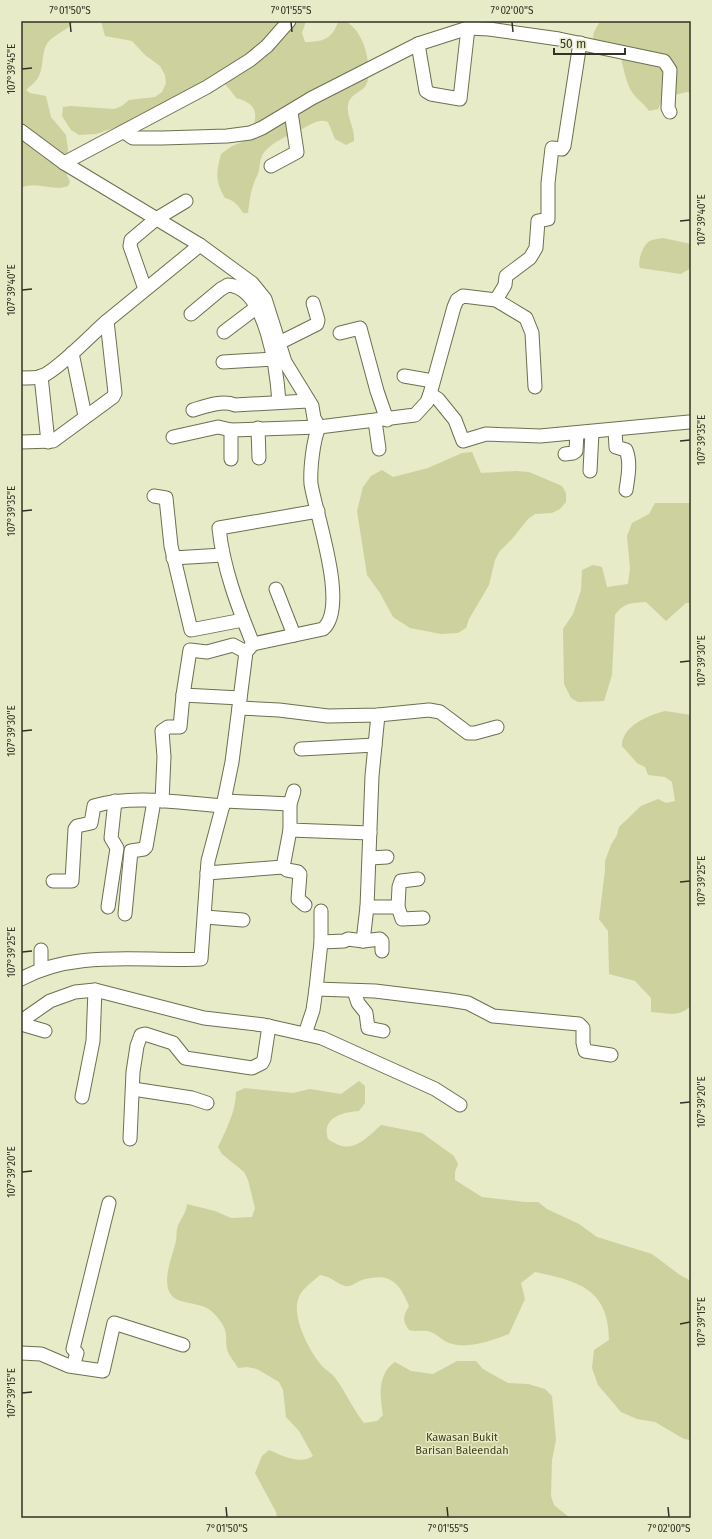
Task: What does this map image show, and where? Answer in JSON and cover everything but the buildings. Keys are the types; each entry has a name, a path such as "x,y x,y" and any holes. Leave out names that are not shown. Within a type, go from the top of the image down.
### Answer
{"street":[{"path":"64,163 207,87 250,60 267,46 289,21"},
{"path":"124,132 133,138 227,136 250,133 291,112 312,98 418,44 468,28 489,28 580,43 664,61 670,70 668,108 670,112"},
{"path":"418,44 426,91 431,94 460,99 468,28"},
{"path":"496,300 505,285 506,276 530,258 536,248 538,221 548,219 548,183 552,148 562,149 564,146 580,43"},
{"path":"270,166 297,152 291,112"},
{"path":"21,131 64,163 200,246 243,276 263,295 287,368 308,401 319,427 316,435 311,478 330,565 334,603 329,622 323,629 294,635 250,648 233,645 207,652 190,650"},
{"path":"145,290 130,243 131,240 156,219 186,201"},
{"path":"21,378 41,376 72,353 107,321 200,246"},
{"path":"191,314 221,288 228,285 237,287 248,295 257,307 267,331 277,376 279,402"},
{"path":"173,437 218,427 231,430 319,427 415,415 427,402 457,300 463,296 496,300 527,320 532,333 535,387"},
{"path":"279,343 317,324 318,320 313,303"},
{"path":"224,332 257,307"},
{"path":"21,442 48,442 54,440 114,396 107,321"},
{"path":"340,333 360,328 377,391 381,420 379,449"},
{"path":"72,353 85,416"},
{"path":"223,362 273,359"},
{"path":"41,376 48,442"},
{"path":"404,376 432,387 438,399 455,420 463,441 486,434 540,436 689,422"},
{"path":"193,410 210,404 308,401"},
{"path":"258,428 259,458"},
{"path":"230,459 231,430"},
{"path":"615,430 616,446 626,450 628,454 626,490"},
{"path":"590,471 592,432"},
{"path":"565,454 576,451 577,433"},
{"path":"125,914 131,851 144,849 146,847 158,801 164,756 162,731 168,727 180,727 190,650 191,630 173,558 166,498 154,496"},
{"path":"21,979 41,968 70,962 201,959 206,918 207,872 213,837 223,803 232,762 239,703 250,648 223,555 220,528 318,511"},
{"path":"173,558 223,555"},
{"path":"276,589 294,635"},
{"path":"191,630 243,620"},
{"path":"183,695 328,716 378,715 429,710 440,712 468,733 475,733 497,727"},
{"path":"363,940 370,858 370,833 378,715"},
{"path":"301,749 375,744"},
{"path":"53,881 72,881 75,829 77,826 91,824 94,806 114,801 223,803 292,798 290,830 283,867"},
{"path":"108,907 117,848 111,838 114,801"},
{"path":"290,830 370,833"},
{"path":"370,858 387,857"},
{"path":"207,872 283,867 287,870 298,872 300,874 298,899 305,905"},
{"path":"418,879 401,881 399,887 398,907 402,919 423,918"},
{"path":"366,907 398,907"},
{"path":"305,1034 313,1010 316,989 321,942 321,911"},
{"path":"206,918 242,920"},
{"path":"321,942 344,941 348,939 380,939 382,941 382,951"},
{"path":"41,950 41,968"},
{"path":"316,989 375,991 449,1000 468,1003 493,1016 579,1024 584,1028 584,1051 611,1055"},
{"path":"45,1031 21,1024 32,1013 57,998 75,992 95,990 204,1018 268,1026 322,1038 370,1058 435,1089 460,1105"},
{"path":"82,1097 93,1041 95,990"},
{"path":"354,991 358,1003 366,1013 368,1028 382,1031"},
{"path":"130,1139 134,1061 137,1046 142,1034 173,1043 185,1058 252,1068 262,1063 264,1059 268,1026"},
{"path":"133,1089 186,1097 207,1103"},
{"path":"73,1366 76,1353 73,1349 110,1203"},
{"path":"21,1354 41,1354 73,1366 103,1371 114,1324 183,1345"}],"green space":[{"path":"21,21 73,22 48,42 44,50 42,67 39,76 26,90 30,93 46,96 51,117 66,135 68,149 65,170 70,182 68,186 57,188 33,185 21,188 21,128 23,124 21,122"},
{"path":"101,21 306,21 302,33 305,42 322,40 330,36 336,28 338,22 346,21 355,29 362,40 369,69 367,83 364,88 350,99 348,105 348,114 354,141 346,145 335,139 328,122 318,121 274,143 262,156 259,172 251,193 248,213 243,213 236,204 225,198 219,187 217,172 221,154 232,146 250,139 255,113 250,104 236,98 217,75 149,116 96,134 79,135 71,130 62,116 63,107 71,106 114,109 122,106 129,100 155,97 162,92 166,83 165,75 160,66 145,55 132,41 105,36"},
{"path":"600,21 691,21 691,93 687,92 663,98 658,109 649,111 634,95 630,88 621,59 618,55 590,53 594,32"},
{"path":"663,238 691,244 691,268 681,274 640,268 640,258 647,243 651,240"},
{"path":"472,452 481,473 516,471 529,472 562,486 566,493 566,502 560,509 552,513 535,514 528,519 499,552 495,560 489,585 469,619 466,628 458,633 441,634 410,628 393,617 380,593 367,575 357,511 363,487 371,476 382,470 393,477 428,468 462,453"},
{"path":"655,503 691,503 691,603 686,603 666,621 646,602 625,605 618,611 615,615 612,675 604,701 578,702 571,698 564,684 563,629 573,614 581,590 582,570 593,565 602,567 607,587 628,584 630,568 627,536 632,523 649,514"},
{"path":"665,711 691,715 691,1005 683,1012 673,1014 651,1012 651,998 635,981 609,974 608,931 599,919 605,861 619,827 641,806 658,799 666,803 675,801 672,782 665,777 648,775 645,767 637,763 622,746 623,739 631,727 643,719"},
{"name":"Kawasan Bukit Barisan Baleendah","path":"359,1081 365,1086 365,1103 359,1111 340,1115 330,1121 327,1132 328,1139 331,1141 342,1146 353,1146 364,1140 381,1125 422,1133 454,1156 458,1164 455,1172 455,1180 482,1197 538,1202 547,1209 579,1224 597,1237 652,1254 680,1275 691,1281 691,1440 684,1439 655,1422 637,1419 621,1412 598,1385 592,1368 594,1350 609,1340 608,1323 597,1298 588,1290 577,1284 550,1275 535,1272 521,1283 525,1299 509,1334 472,1345 456,1345 443,1340 436,1334 430,1332 409,1330 405,1324 404,1318 409,1306 397,1285 387,1278 372,1278 362,1280 350,1286 345,1286 328,1277 320,1275 307,1286 299,1296 297,1307 300,1325 303,1335 318,1361 335,1377 364,1423 377,1421 383,1415 381,1386 385,1373 395,1362 411,1371 433,1374 457,1361 476,1361 483,1369 508,1383 528,1384 545,1389 552,1396 556,1440 552,1460 551,1496 554,1505 570,1518 277,1518 276,1512 255,1473 262,1456 269,1450 285,1457 297,1460 308,1459 313,1456 299,1431 286,1417 283,1390 279,1382 257,1369 247,1367 238,1368 227,1349 225,1330 218,1318 209,1309 200,1305 178,1300 172,1296 168,1289 167,1282 169,1265 176,1241 177,1229 187,1204 215,1211 231,1218 252,1217 255,1208 248,1180 244,1172 222,1154 218,1147 232,1113 236,1099 236,1092 245,1088 293,1093 310,1089 341,1094"}]}
